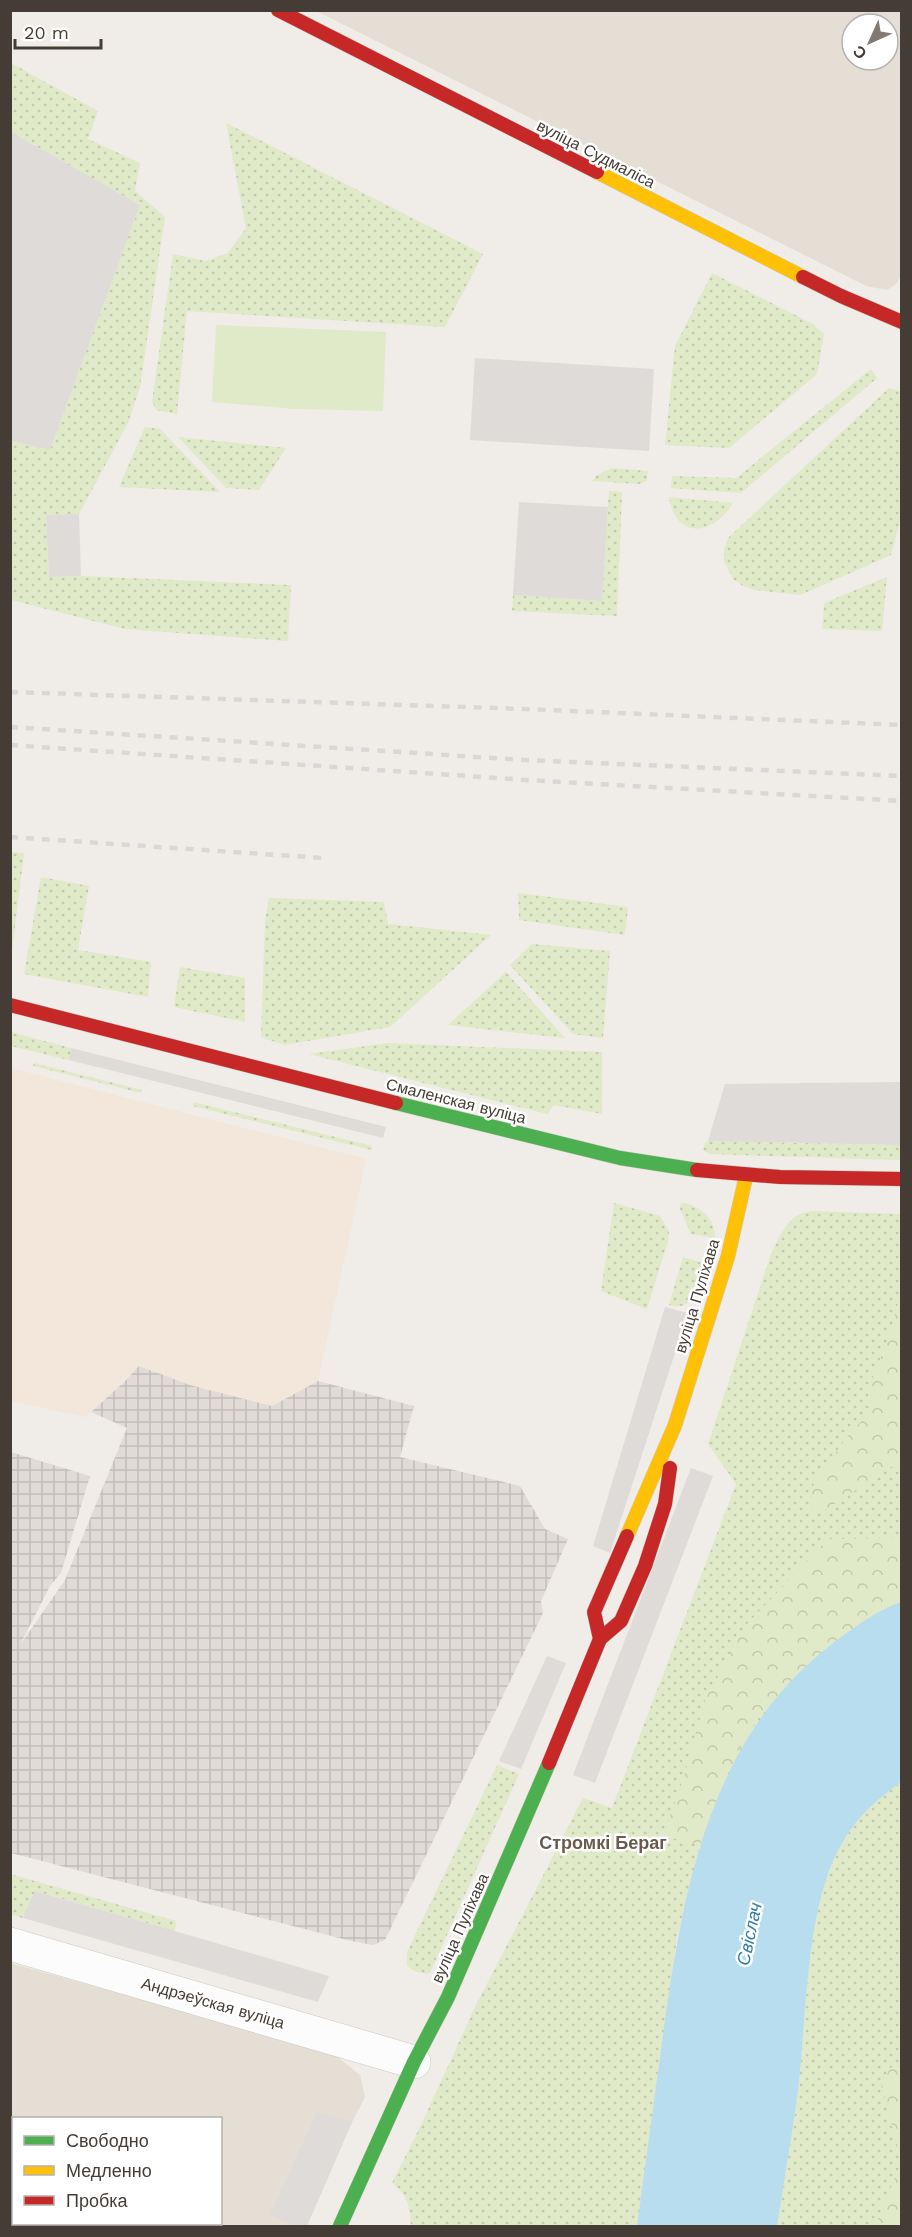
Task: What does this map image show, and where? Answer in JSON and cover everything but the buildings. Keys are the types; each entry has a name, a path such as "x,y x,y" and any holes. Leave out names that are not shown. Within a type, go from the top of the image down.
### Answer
{"street":[{"name":"вуліца Судмаліса","path":"278,10 841,296 902,322"},
{"name":"Смаленская вуліца","path":"10,1005 603,1155 655,1166 746,1176 902,1179"},
{"name":"вуліца Пуліхава","path":"600,1639 594,1612 675,1425 728,1256 746,1176"},
{"name":"вуліца Пуліхава","path":"340,2226 414,2062 448,1997 521,1832 600,1639 621,1621 645,1566 665,1504 675,1425"},
{"name":"Андрэеўская вуліца","path":"10,1944 414,2062"}],"shaded area":[{"path":"316,11 901,11 901,275 896,284 887,290 866,286"},
{"path":"11,132 140,205 50,450 11,441"},
{"path":"475,358 654,369 649,451 470,440"},
{"path":"519,502 608,507 602,601 513,595"},
{"path":"79,514 81,576 49,577 46,515"},
{"path":"71,1048 386,1127 383,1138 69,1060"},
{"path":"10,1068 366,1159 318,1381 272,1406 190,1385 140,1366 85,1417 11,1401"},
{"path":"901,1082 901,1145 708,1141 725,1084"},
{"path":"665,1307 688,1313 610,1553 593,1546"},
{"path":"139,1366 190,1385 272,1406 318,1381 414,1406 400,1457 520,1486 545,1529 568,1539 541,1601 543,1613 385,1940 373,1945 11,1853 11,1452 90,1476 61,1573 50,1586 20,1645 65,1580 127,1428 91,1412"},
{"path":"691,1468 713,1476 595,1783 573,1775"},
{"path":"547,1656 566,1663 521,1769 499,1761"},
{"path":"35,1891 329,1976 318,2002 23,1918"},
{"path":"10,1963 330,2051 360,2075 365,2097 307,2226 11,2226"},
{"path":"317,2112 352,2122 307,2226 294,2226 270,2215"}],"green space":[{"path":"11,63 98,111 88,139 140,163 135,191 165,217 140,387 128,423 79,514 46,515 49,577 81,576 291,585 288,641 125,629 11,600 10,441 50,450 140,205 11,132"},
{"path":"226,123 483,254 445,327 187,311 177,414 156,410 152,402 173,254 205,261 228,253 246,228"},
{"path":"712,273 813,324 824,334 817,374 729,448 665,445 675,346"},
{"path":"216,325 386,332 383,411 295,409 212,402"},
{"path":"871,369 877,378 741,493 671,488 672,476 736,478"},
{"path":"889,388 902,392 901,517 891,555 800,595 755,590 733,579 724,561 724,549 729,537"},
{"path":"145,427 160,429 220,492 119,487"},
{"path":"178,437 286,448 259,490 226,488"},
{"path":"612,468 648,471 647,481 639,484 592,481 597,475"},
{"path":"609,491 622,492 617,616 512,611 513,595 602,601"},
{"path":"669,497 733,503 716,522 706,527 696,528 687,527 679,521"},
{"path":"887,577 882,631 822,629 824,603"},
{"path":"10,852 24,853 11,959"},
{"path":"41,877 89,886 78,950 151,962 148,997 24,974"},
{"path":"518,893 628,907 625,935 519,920"},
{"path":"269,898 384,902 388,924 491,935 390,1027 284,1045 261,1037 265,921"},
{"path":"532,944 610,951 603,1038 573,1034 510,965"},
{"path":"180,967 245,978 245,1022 174,1007"},
{"path":"506,972 565,1038 448,1025"},
{"path":"10,1032 71,1048 69,1060 11,1046"},
{"path":"388,1043 602,1052 602,1114 554,1105 547,1114 309,1054"},
{"path":"34,1063 142,1090 141,1093 33,1066"},
{"path":"193,1102 372,1146 372,1150 193,1106"},
{"path":"708,1141 901,1145 901,1160 709,1154 703,1150"},
{"path":"614,1203 660,1216 669,1231 647,1309 601,1291"},
{"path":"681,1203 694,1206 705,1214 712,1224 715,1238 691,1234 680,1209"},
{"path":"812,1211 901,1214 901,1602 896,1604 700,1845 677,1938 637,2226 411,2226 407,2202 402,2192 392,2183 475,2007 583,1798 612,1808 736,1484 708,1444 770,1257 789,1223 798,1215"},
{"path":"683,1257 706,1264 695,1295 690,1301 685,1305 669,1305"},
{"path":"901,1291 901,1461 819,1514 812,1513 812,1487 846,1438 869,1413 868,1389 889,1337"},
{"path":"901,1538 901,1602 867,1619 847,1633 771,1702 738,1752 700,1845 663,1836 684,1776 705,1700 745,1626 828,1539"},
{"path":"497,1765 519,1774 430,1973 418,1972 407,1966 407,1952"},
{"path":"901,1782 901,2226 777,2226 798,2091 810,1961 822,1895 831,1866 856,1822"},
{"path":"10,1874 176,1921 175,1931 36,1891 23,1918 11,1915"},
{"path":"901,2062 901,2159 881,2084 890,2068"},
{"path":"901,2163 901,2226 877,2226 878,2218"}],"water":[{"name":"Свіслач","path":"901,1602 901,1782 856,1822 831,1866 822,1895 810,1961 798,2091 777,2226 637,2226 679,1931 708,1824 729,1773 756,1726 790,1683 848,1632 874,1615"}],"railway":[{"path":"10,692 525,709 902,725"},
{"path":"10,727 525,760 902,776"},
{"path":"10,745 526,780 902,801"},
{"path":"10,837 323,858"}],"traffic: fast":[{"path":"396,1103 620,1158 697,1170"},
{"path":"340,2226 414,2062 448,1997 549,1763"}],"traffic: slow":[{"path":"597,172 803,277"},
{"path":"627,1536 675,1425 728,1256 746,1176"}],"traffic: jam":[{"path":"278,10 597,172"},
{"path":"803,277 902,322"},
{"path":"10,1005 396,1103"},
{"path":"697,1170 780,1177 902,1179"},
{"path":"600,1639 621,1621 645,1566 665,1504 670,1468"},
{"path":"549,1763 600,1639 594,1612 627,1536"}],"district":[{"name":"Стромкі Бераг","path":"603,1842"}]}
